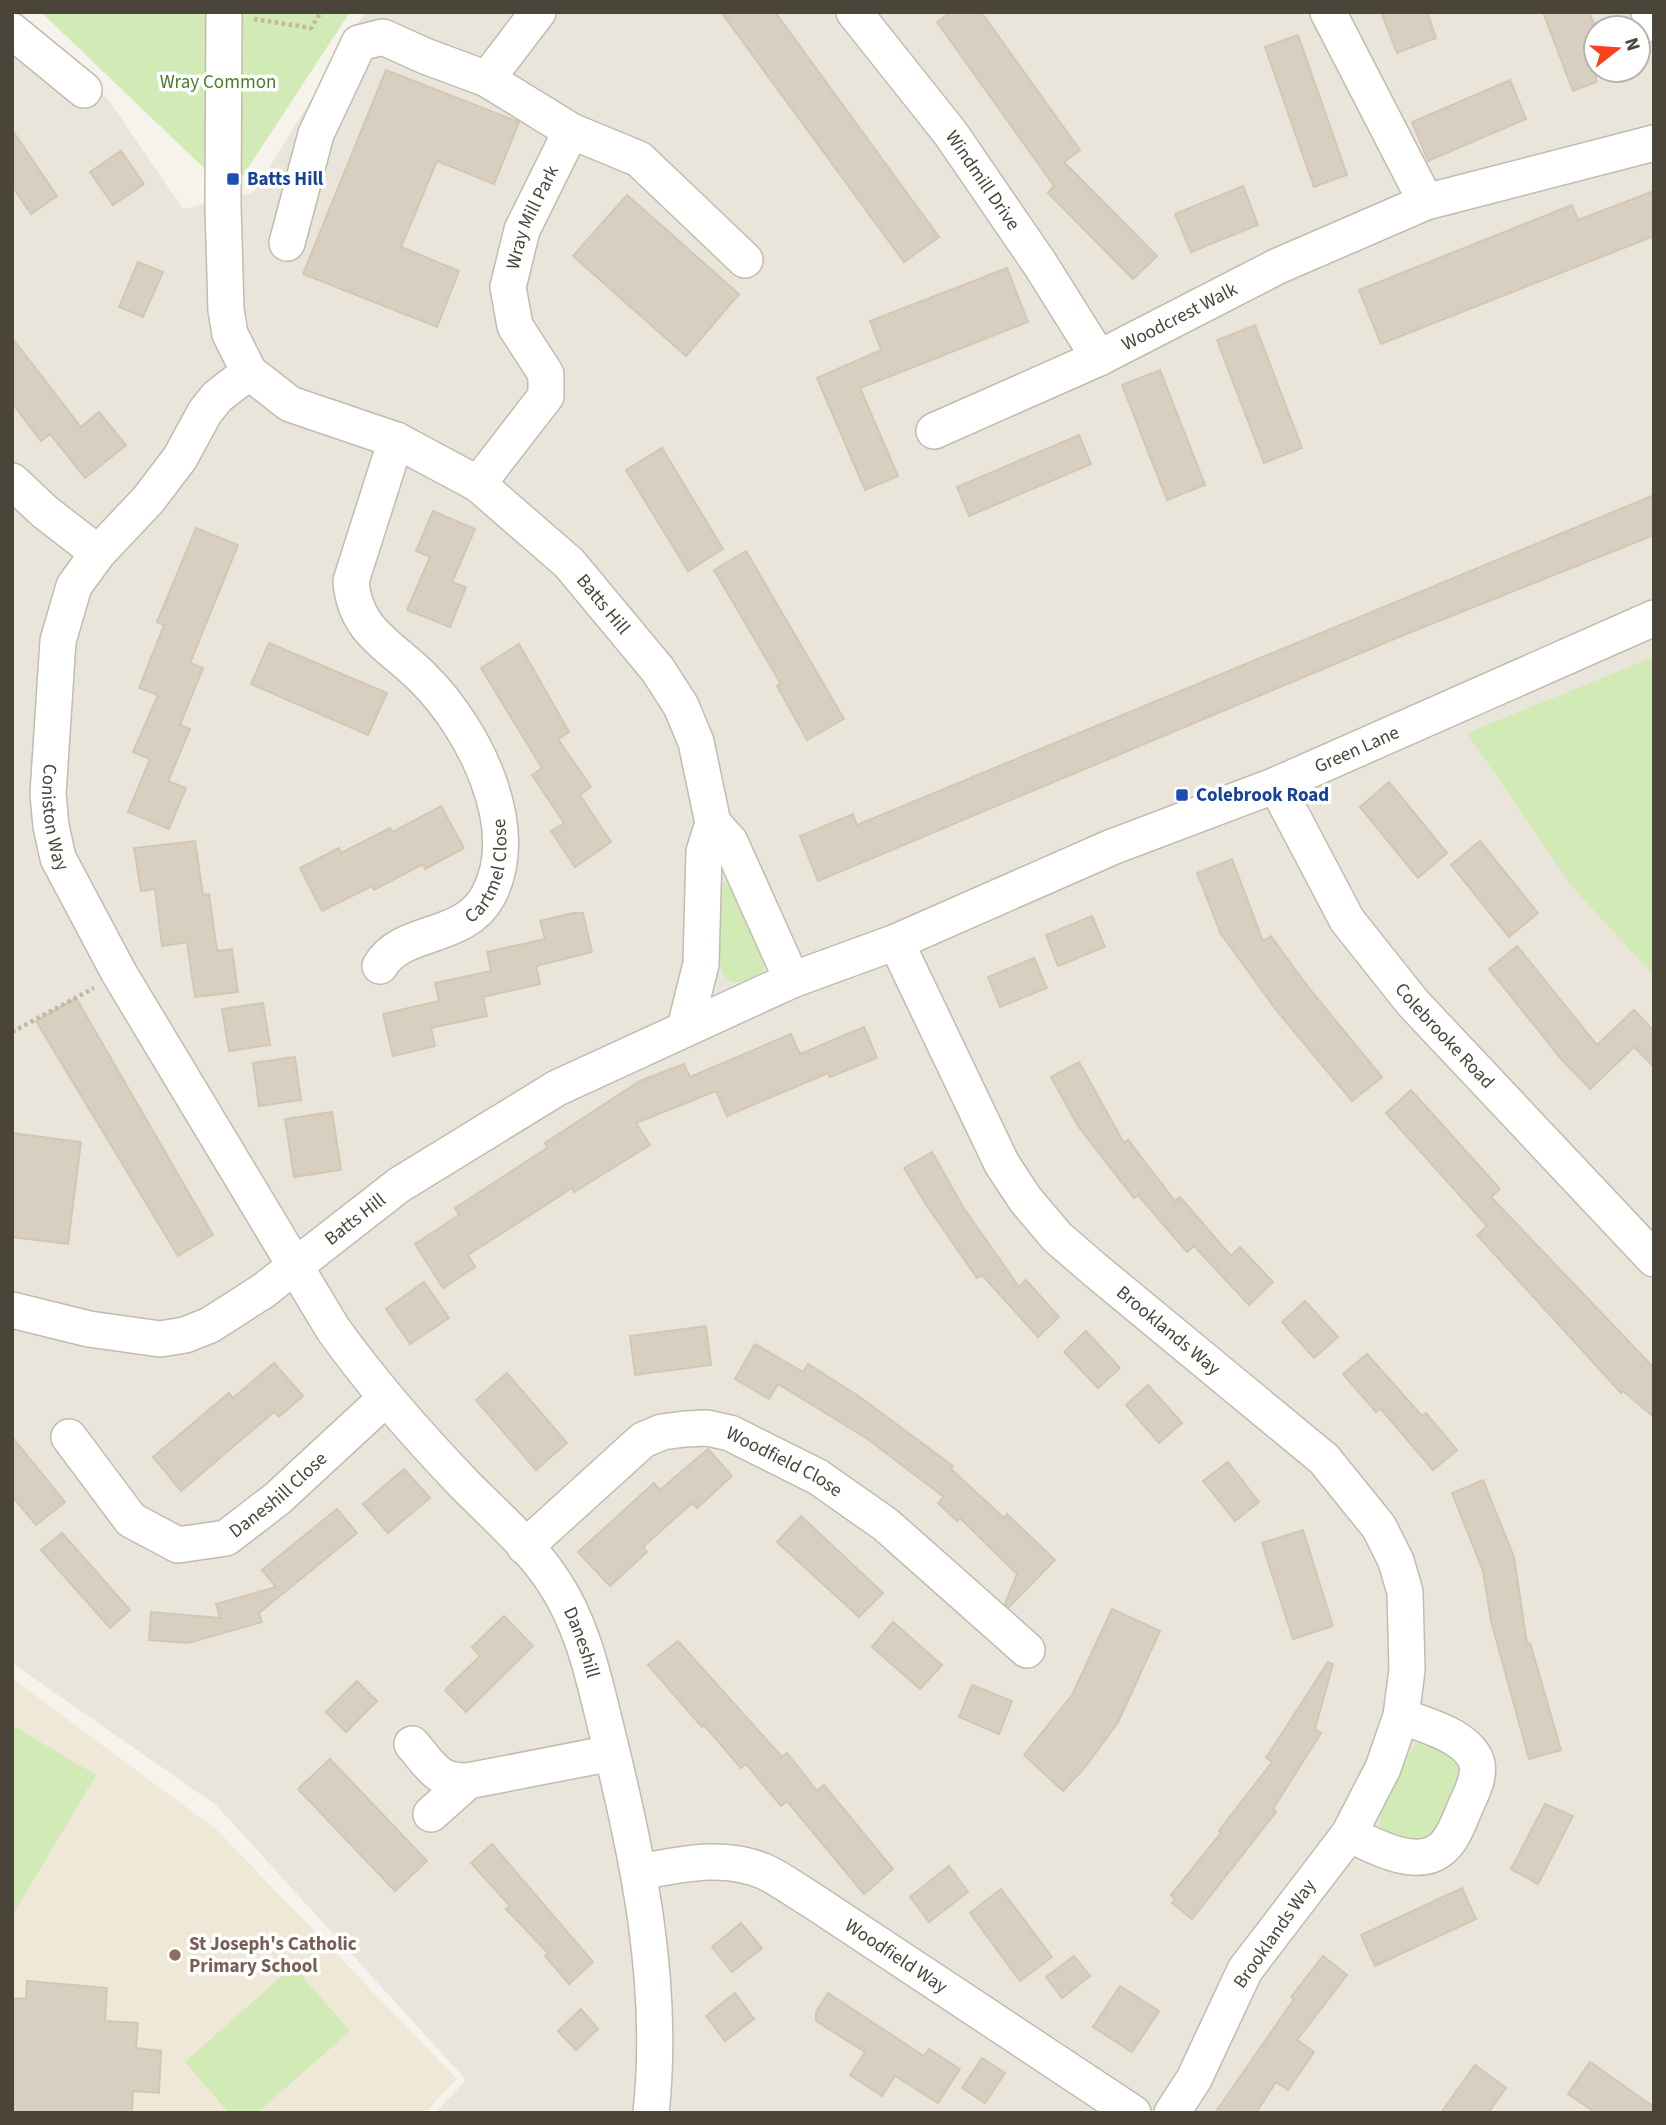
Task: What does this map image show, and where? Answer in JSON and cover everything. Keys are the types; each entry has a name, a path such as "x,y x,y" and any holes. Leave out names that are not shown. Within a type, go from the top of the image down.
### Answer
{"street":[{"path":"487,79 538,12"},
{"path":"1328,12 1426,202"},
{"path":"1649,12 1654,24"},
{"name":"Batts Hill","path":"234,15 226,310 230,334 248,372 290,404 396,440 478,484 569,564 658,670 681,706 696,742 713,823 704,852 701,964 685,1028"},
{"name":"Windmill Drive","path":"866,16 1040,264 1098,358"},
{"path":"12,31 84,90"},
{"path":"287,243 316,134 359,43 383,37 487,79 571,131 639,159 745,260"},
{"name":"Wray Mill Park","path":"478,484 546,396 546,374 515,326 508,287 522,230 571,131"},
{"name":"Woodcrest Walk","path":"934,430 1098,358 1278,266 1426,202 1654,143"},
{"name":"Coniston Way","path":"248,372 218,397 205,412 180,458 148,500 98,553 74,586 58,641 48,794 58,858 119,973 293,1265"},
{"name":"Cartmel Close","path":"380,966 387,955 398,947 452,928 469,919 487,898 498,875 502,850 489,784 474,747 452,711 424,679 364,625 353,602 351,580 396,440"},
{"path":"12,481 45,512 98,553"},
{"name":"Green Lane","path":"863,955 1112,848 1276,785 1654,618"},
{"name":"Colebrooke Road","path":"1276,785 1355,930 1413,1003 1654,1259"},
{"name":"Batts Hill","path":"713,823 730,842 792,980"},
{"name":"Brooklands Way","path":"896,942 1002,1164 1033,1209 1057,1237 1094,1269 1324,1459 1379,1527 1396,1561 1405,1592 1407,1670 1401,1716 1383,1768 1349,1835 1245,1970 1194,2079 1172,2113"},
{"name":"Batts Hill","path":"12,1310 136,1337 160,1339 185,1335 229,1315 399,1185 448,1152 557,1088 792,980 863,955"},
{"name":"Daneshill","path":"293,1265 333,1329 386,1398 525,1547 564,1596 579,1629 612,1753 639,1872 648,1930 655,2050 651,2113"},
{"name":"Daneshill Close","path":"69,1437 131,1520 178,1545 226,1538 278,1498 386,1398"},
{"name":"Woodfield Close","path":"525,1547 643,1440 662,1432 707,1429 730,1433 847,1495 885,1524 1027,1650"},
{"path":"1349,1835 1402,1856 1430,1855 1448,1842 1477,1781 1477,1766 1466,1748 1441,1732 1401,1716"},
{"path":"412,1744 441,1777 450,1782 468,1781 612,1753"},
{"path":"430,1814 468,1781"},
{"name":"Woodfield Way","path":"639,1872 711,1862 730,1862 763,1871 810,1899 1133,2113"}],"path":[{"path":"234,15 311,28 321,12"},
{"path":"12,1032 119,973"}],"shaded area":[{"path":"12,12 20,12 108,99 183,209 254,192 365,12 1654,12 1654,2113 435,2113 466,2080 216,1805 12,1663"},
{"name":"St Joseph's Catholic Primary School","path":"12,1678 217,1830 457,2079 425,2113 12,2113"}],"green space":[{"name":"Wray Common","path":"41,12 350,12 231,194"},
{"path":"1654,657 1654,976 1574,889 1467,733"},
{"path":"732,881 764,957 764,970 744,981 731,981 723,972 718,957 721,884"},
{"path":"12,1725 96,1775 12,1916"},
{"path":"1430,1739 1465,1766 1440,1828 1425,1844 1382,1833 1381,1815 1395,1781 1410,1752 1417,1744"},
{"path":"293,1966 350,2031 257,2113 229,2113 185,2062"}],"building":[{"path":"721,12 775,12 939,237 904,262"},
{"path":"951,12 981,12 1080,150 1064,162 1157,256 1133,279 1048,193 1054,186 937,22"},
{"path":"1381,12 1427,12 1436,38 1397,53"},
{"path":"1543,12 1590,14 1582,14 1582,84 1591,84 1573,91"},
{"path":"1298,35 1347,175 1314,187 1265,47"},
{"path":"386,70 519,122 494,184 437,161 401,247 459,271 437,327 303,274"},
{"path":"1510,80 1526,119 1428,161 1412,122"},
{"path":"12,130 57,196 31,214 12,186"},
{"path":"121,151 144,184 113,205 90,172"},
{"path":"1243,186 1258,225 1191,252 1175,214"},
{"path":"1654,191 1654,236 1381,344 1359,290 1572,205 1578,220"},
{"path":"627,195 739,294 686,356 573,256"},
{"path":"138,262 163,272 143,317 119,307"},
{"path":"1007,268 1028,322 860,388 898,476 865,490 817,378 881,350 870,321"},
{"path":"1255,325 1302,448 1264,463 1217,340"},
{"path":"12,338 81,427 99,412 126,445 85,478 50,434 41,441 12,403"},
{"path":"1160,370 1205,485 1167,500 1122,385"},
{"path":"1079,435 1091,464 969,516 957,487"},
{"path":"662,448 723,549 688,571 626,470"},
{"path":"1654,495 1654,535 1411,632 818,881 800,836 853,814 857,825"},
{"path":"433,511 475,529 452,582 466,587 450,627 407,610 430,557 416,551"},
{"path":"196,528 238,545 190,663 203,668 180,725 190,729 168,781 186,788 169,829 128,812 150,759 133,752 158,695 139,688 164,625 157,622"},
{"path":"746,551 844,719 807,740 777,686 781,684 714,570"},
{"path":"269,643 387,693 368,735 251,684"},
{"path":"519,644 569,732 558,739 591,787 580,795 611,842 575,867 551,831 564,823 532,775 542,768 481,668"},
{"path":"1389,782 1447,853 1418,878 1360,807"},
{"path":"441,806 464,848 425,869 423,864 374,890 372,886 322,911 300,868 339,848 341,853 390,828 393,832"},
{"path":"195,841 203,895 209,894 217,951 232,949 238,992 195,997 187,942 162,946 155,889 141,891 134,848"},
{"path":"1480,841 1538,913 1509,937 1451,865"},
{"path":"1232,859 1263,941 1271,936 1308,987 1382,1077 1352,1101 1277,1011 1221,934 1197,873"},
{"path":"583,913 592,952 536,966 540,984 483,997 487,1016 431,1028 435,1046 393,1056 383,1014 439,1001 435,983 491,971 487,952 545,939 540,921"},
{"path":"1092,916 1105,947 1058,966 1046,935"},
{"path":"1517,946 1597,1045 1634,1010 1654,1031 1654,1067 1634,1047 1590,1089 1562,1060 1489,969"},
{"path":"1034,958 1047,988 1000,1007 988,977"},
{"path":"76,998 213,1235 178,1256 36,1021"},
{"path":"263,1003 270,1045 229,1051 222,1009"},
{"path":"864,1027 877,1058 830,1077 828,1073 727,1116 716,1091 636,1123 650,1145 574,1192 572,1188 468,1255 475,1267 443,1288 415,1244 459,1215 455,1208 547,1148 545,1143 640,1081 684,1064 690,1077 791,1034 800,1054"},
{"path":"295,1057 301,1100 259,1106 253,1063"},
{"path":"1079,1062 1124,1143 1128,1140 1175,1201 1180,1197 1231,1256 1240,1247 1273,1282 1249,1305 1194,1246 1187,1252 1138,1195 1134,1198 1078,1126 1051,1077"},
{"path":"1411,1090 1500,1189 1491,1197 1654,1368 1654,1417 1623,1391 1621,1393 1477,1235 1487,1226 1386,1113"},
{"path":"332,1112 341,1170 294,1177 285,1119"},
{"path":"12,1133 81,1142 68,1244 12,1237"},
{"path":"932,1152 963,1207 1019,1287 1026,1280 1059,1317 1038,1337 982,1275 977,1278 904,1168"},
{"path":"424,1282 449,1318 410,1344 386,1309"},
{"path":"1305,1301 1338,1337 1314,1358 1282,1322"},
{"path":"706,1326 711,1365 635,1375 630,1336"},
{"path":"1086,1331 1120,1368 1098,1388 1064,1352"},
{"path":"755,1344 803,1372 808,1364 860,1397 953,1466 951,1469 1004,1518 1007,1514 1055,1560 1009,1607 1005,1604 1017,1574 960,1518 957,1521 938,1503 944,1497 866,1438 778,1384 769,1399 735,1379"},
{"path":"1367,1354 1422,1416 1426,1413 1457,1450 1433,1470 1380,1408 1376,1412 1343,1374"},
{"path":"274,1363 303,1396 279,1417 274,1412 181,1491 153,1457 229,1393 233,1398"},
{"path":"507,1373 567,1443 536,1470 476,1400"},
{"path":"1148,1385 1182,1423 1159,1443 1126,1405"},
{"path":"12,1437 65,1502 36,1525 12,1496"},
{"path":"708,1449 732,1476 697,1508 692,1503 643,1547 647,1552 610,1586 578,1552 654,1483 660,1490"},
{"path":"1228,1462 1259,1502 1235,1521 1203,1481"},
{"path":"404,1469 430,1498 388,1533 363,1504"},
{"path":"1483,1480 1514,1557 1527,1644 1530,1643 1561,1750 1529,1759 1491,1621 1483,1571 1452,1493"},
{"path":"337,1509 357,1533 259,1613 262,1622 188,1643 149,1640 151,1612 220,1618 216,1604 276,1587 262,1570"},
{"path":"801,1516 883,1593 859,1617 777,1542"},
{"path":"1303,1530 1333,1626 1293,1639 1262,1543"},
{"path":"62,1533 130,1610 110,1628 41,1550"},
{"path":"1112,1609 1160,1631 1118,1722 1086,1766 1063,1791 1024,1755 1072,1695"},
{"path":"504,1616 533,1646 466,1712 445,1690 480,1656 472,1647"},
{"path":"893,1622 942,1665 920,1689 872,1647"},
{"path":"678,1641 782,1757 787,1753 817,1791 824,1785 893,1869 864,1894 787,1801 781,1806 746,1764 741,1768 648,1665"},
{"path":"1328,1662 1333,1664 1315,1729 1321,1733 1273,1809 1276,1812 1192,1919 1172,1903 1175,1899 1171,1895 1221,1833 1219,1831 1272,1762 1266,1758"},
{"path":"357,1681 377,1701 346,1732 326,1712"},
{"path":"972,1685 1012,1701 999,1734 959,1717"},
{"path":"330,1759 427,1861 395,1891 298,1789"},
{"path":"1545,1804 1573,1816 1538,1884 1511,1869"},
{"path":"492,1844 593,1962 569,1984 545,1956 548,1953 506,1909 510,1906 471,1863"},
{"path":"949,1866 968,1892 929,1922 910,1897"},
{"path":"1462,1888 1476,1919 1375,1966 1361,1935"},
{"path":"1001,1889 1052,1957 1020,1981 970,1913"},
{"path":"741,1923 762,1948 732,1972 712,1947"},
{"path":"1074,1956 1090,1976 1062,1998 1046,1977"},
{"path":"1323,1956 1347,1975 1297,2040 1314,2052 1288,2090 1276,2082 1256,2113 1215,2113 1294,1999 1291,1997"},
{"path":"27,1981 107,1988 105,2021 138,2023 136,2048 161,2051 159,2093 133,2091 132,2113 12,2113 12,1998 26,1999"},
{"path":"1120,1986 1159,2011 1132,2052 1093,2027"},
{"path":"735,1993 754,2019 725,2041 706,2016"},
{"path":"828,1993 924,2056 929,2049 960,2069 938,2103 895,2076 882,2096 850,2075 865,2052 816,2021 816,2012"},
{"path":"581,2009 598,2029 576,2050 558,2031"},
{"path":"982,2058 1005,2073 985,2103 962,2088"},
{"path":"1590,2062 1654,2107 1654,2113 1596,2113 1568,2094"},
{"path":"1475,2065 1506,2088 1488,2113 1441,2113"}],"place":[{"name":"Batts Hill","path":"233,179"},
{"name":"Colebrook Road","path":"1182,795"},
{"name":"St Joseph's Catholic Primary School","path":"175,1955"}]}
